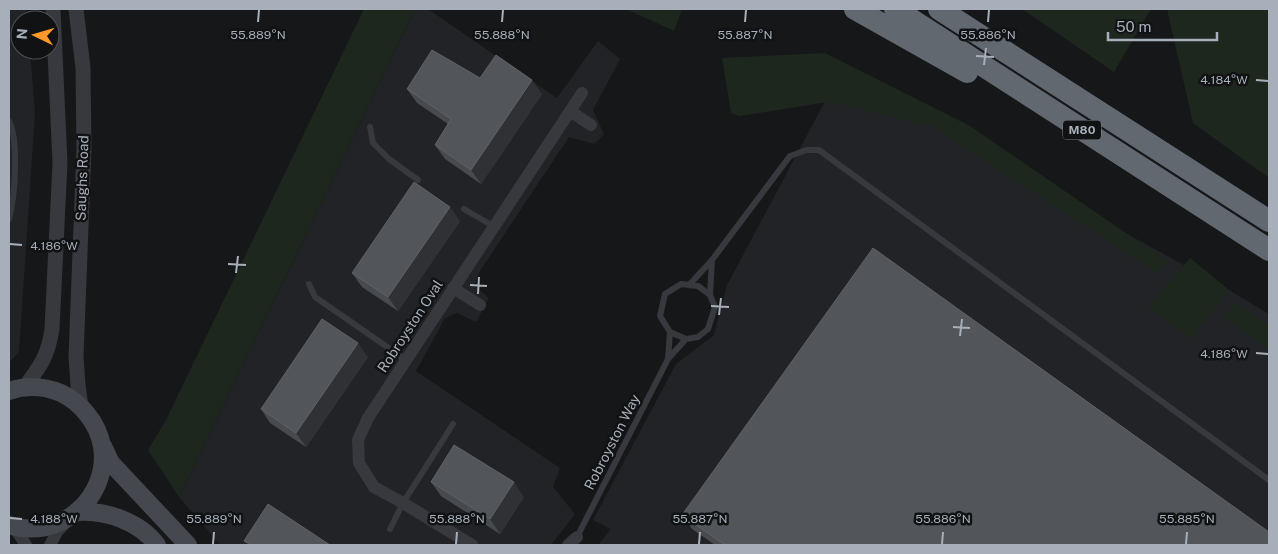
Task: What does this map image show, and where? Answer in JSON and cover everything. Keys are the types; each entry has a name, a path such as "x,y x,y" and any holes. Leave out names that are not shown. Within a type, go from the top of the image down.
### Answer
{"highway":[{"path":"855,9 1130,161"},
{"name":"M80","path":"895,9 1269,250"},
{"name":"M80","path":"939,9 1269,221"},
{"path":"952,9 1048,79"}],"main road":[{"path":"15,389 50,389 67,396 81,407 92,420 111,463 188,545"},
{"path":"11,526 37,529 58,524 73,515 93,494 101,474 103,455 101,441"},
{"path":"73,515 92,511 123,520 138,527 152,538 157,545"}],"street":[{"name":"Saughs Road","path":"15,389 39,369 50,344 52,329 60,163 53,9"},
{"name":"Saughs Road","path":"76,9 83,68 84,149 76,357 81,407"},
{"name":"Robroyston Oval","path":"472,545 374,487 359,463 358,440 368,418 582,93"},
{"path":"570,111 591,125"},
{"path":"452,288 480,305"},
{"path":"50,545 57,532 73,515"},
{"path":"11,526 26,545"}],"lane":[{"path":"9,121 12,126 15,172 9,219"},
{"path":"370,127 372,143 389,160 418,180"},
{"path":"689,285 712,260 790,156 807,150 819,150 1269,480"},
{"path":"464,209 493,226"},
{"path":"710,295 712,260"},
{"path":"309,284 315,298 406,360"},
{"name":"Robroyston Way","path":"668,359 670,332 660,316 666,294 681,284 689,285"},
{"path":"689,285 698,286 710,295"},
{"name":"Robroyston Way","path":"574,543 668,359 686,338 698,336 708,329 715,307 710,295"},
{"path":"670,332 686,338"},
{"path":"390,529 403,503 453,424"}],"shaded area":[{"path":"9,9 26,9 10,10 10,60 31,60 35,113 19,352 9,363"},
{"path":"364,9 415,9 179,497 148,450 166,420"},
{"path":"415,9 428,9 557,98 598,41 620,59 593,110 604,134 594,144 569,137 480,271 474,285 489,298 476,322 457,313 445,318 416,371 560,468 553,487 575,514 551,545 220,545 179,497"},
{"path":"626,9 682,9 674,31"},
{"path":"1022,9 1151,9 1114,72"},
{"path":"1167,9 1269,9 1269,178 1193,123"},
{"path":"825,53 970,126 1168,262 1157,273 931,126 828,102 740,116 731,113 722,58"},
{"path":"839,75 1229,290 1269,314 1269,545 598,545 611,529 593,520 676,364 714,335 727,285"},
{"path":"1190,258 1229,290 1191,339 1148,307"},
{"path":"1234,302 1269,326 1269,350 1224,318"}],"building":[{"path":"432,50 480,78 496,55 532,80 471,170 435,145 451,119 407,89"},
{"path":"414,182 450,207 388,297 352,273"},
{"path":"873,248 1269,532 1269,545 725,545 682,515"},
{"path":"322,319 358,343 296,433 261,409"},
{"path":"454,445 514,482 490,519 431,482"},
{"path":"268,504 330,545 251,545 244,541"}]}
